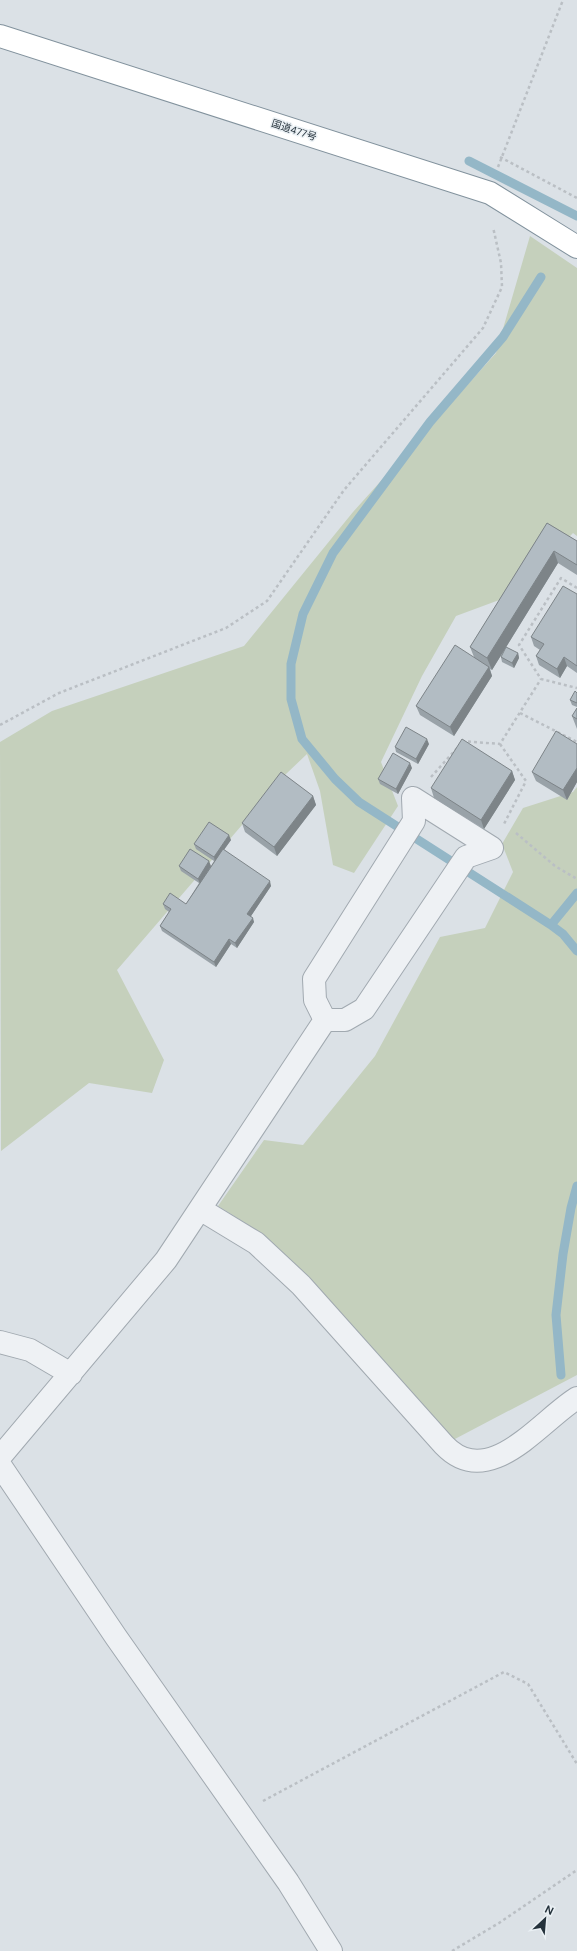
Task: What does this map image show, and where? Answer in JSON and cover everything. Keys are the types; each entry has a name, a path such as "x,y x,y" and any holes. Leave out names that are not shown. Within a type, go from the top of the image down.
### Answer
{"highway":[{"name":"国道477号","path":"0,36 490,193 577,247"}],"street":[{"path":"325,1020 316,1000 314,979 414,820 413,798"},
{"path":"413,798 492,848"},
{"path":"325,1020 345,1020 364,1008 466,857 492,848"},
{"path":"0,1457 166,1260 325,1020"},
{"path":"200,1209 256,1243 301,1285 452,1454 460,1458 478,1462 490,1460 522,1443 577,1398"},
{"path":"0,1342 30,1350 71,1374"},
{"path":"0,1465 116,1638 288,1882 332,1951"}],"path":[{"path":"0,725 59,693 226,628 267,601 344,490 483,328 502,287 501,263 494,235 490,193 500,157 563,0"},
{"path":"500,157 577,198"},
{"path":"577,588 561,578 519,645 541,679 577,688"},
{"path":"500,744 541,679"},
{"path":"520,713 577,742"},
{"path":"413,798 463,740 500,744 526,781 492,848"},
{"path":"504,824 555,866 577,879"},
{"path":"243,1819 259,1803 504,1672 528,1684 577,1764"},
{"path":"452,1951 500,1923 577,1870"}],"green space":[{"path":"530,236 577,268 577,536 573,533 513,595 456,616 422,676 381,762 398,806 354,873 333,865 320,791 307,754 286,774 117,970 164,1060 152,1093 89,1083 1,1151 0,742 52,711 244,646 353,512 496,353"},
{"path":"577,787 577,1375 453,1440 263,1234 218,1206 264,1140 303,1145 375,1056 440,937 485,928 513,872 502,844 523,808 573,792"}],"building":[{"path":"547,523 577,541 577,565 554,551 487,658 470,647"},
{"path":"563,586 577,594 577,666 564,657 557,669 536,656 544,644 531,637"},
{"path":"455,645 489,667 450,727 416,706"},
{"path":"506,647 518,653 512,663 501,657"},
{"path":"575,691 577,693 577,703 570,700"},
{"path":"577,708 577,719 572,716"},
{"path":"406,727 427,739 416,759 395,747"},
{"path":"556,731 577,744 577,768 563,790 532,772"},
{"path":"462,739 512,771 481,820 431,788"},
{"path":"393,753 410,763 396,789 378,779"},
{"path":"281,772 313,796 274,847 242,823"},
{"path":"209,822 229,835 214,857 194,844"},
{"path":"190,849 209,861 198,879 179,866"},
{"path":"223,849 270,881 247,914 253,918 235,943 229,939 214,962 160,926 171,909 163,904 170,893 186,904"}],"waterway":[{"path":"469,161 577,216"},
{"path":"541,277 503,337 430,422 333,553 303,614 291,664 291,699 302,739 335,779 359,802 551,925 563,934 577,951"},
{"path":"551,925 577,893"},
{"path":"561,1375 556,1315 563,1254 571,1208 577,1186"}]}
